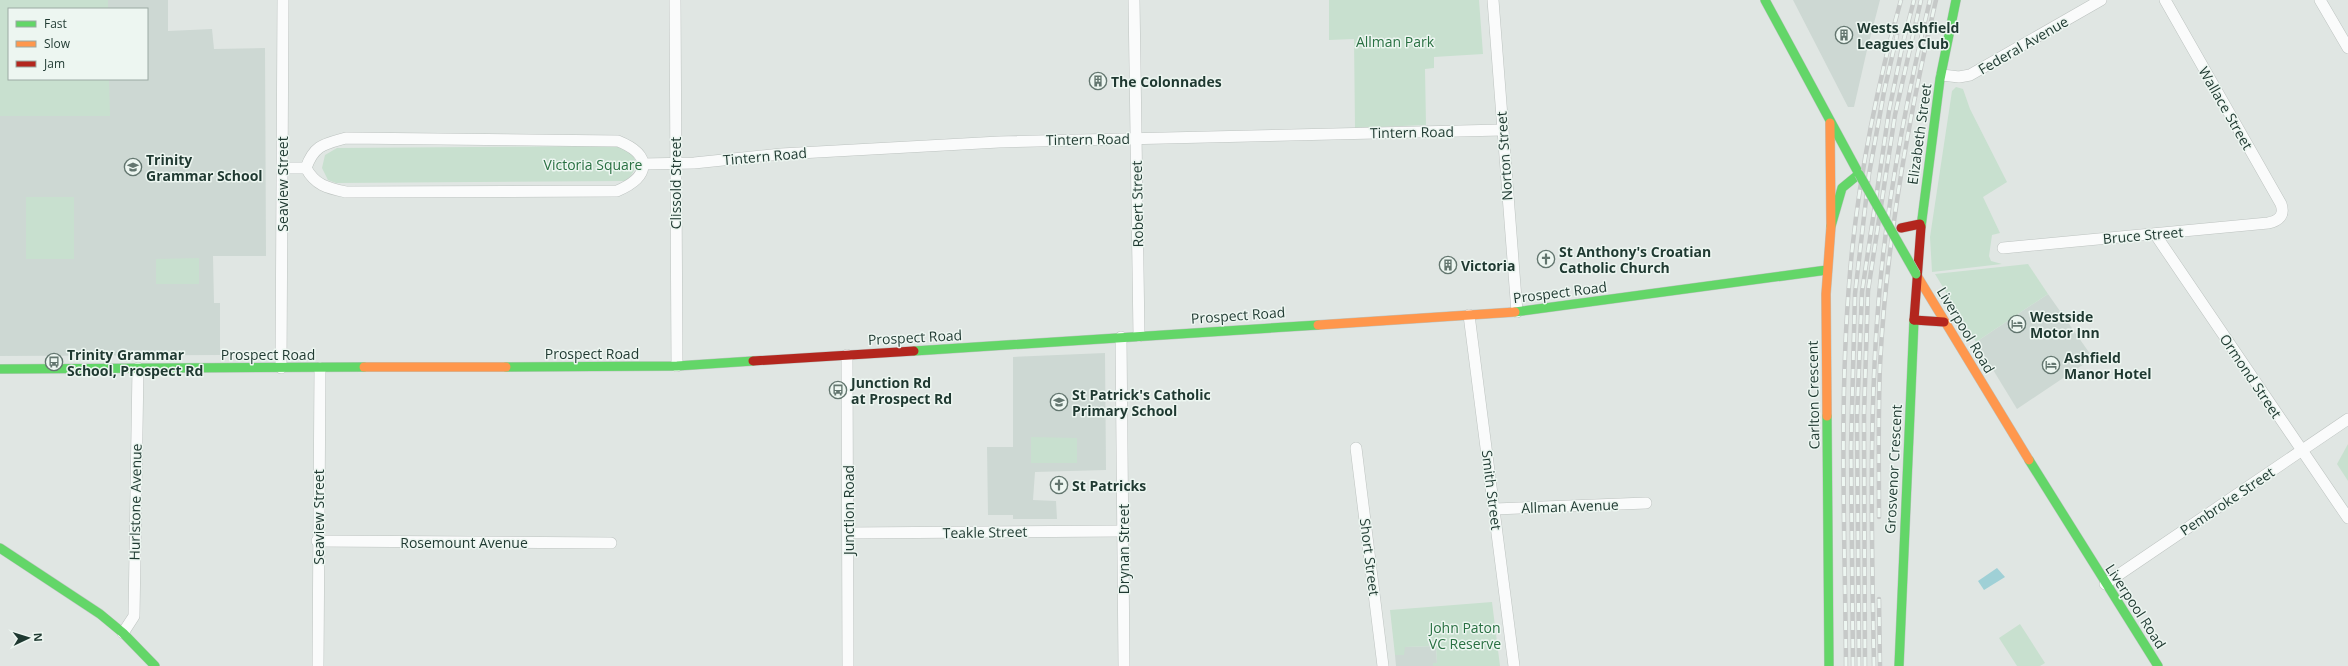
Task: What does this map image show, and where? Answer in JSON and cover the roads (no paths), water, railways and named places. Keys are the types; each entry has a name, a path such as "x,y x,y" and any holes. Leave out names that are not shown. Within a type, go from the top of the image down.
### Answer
{"main road":[{"name":"Liverpool Road","path":"1765,0 1830,123 1890,231 1944,322 2105,584 2158,666"},
{"name":"Elizabeth Street","path":"1916,274 1920,224 1942,75 1956,0"},
{"name":"Carlton Crescent","path":"1829,666 1827,270 1831,226 1830,123"},
{"path":"1831,226 1842,188 1859,174"},
{"path":"1890,231 1920,224"},
{"name":"Prospect Road","path":"0,369 677,366 1517,312 1827,270"},
{"name":"Grosvenor Crescent","path":"1900,666 1899,640 1916,274"},
{"path":"1914,320 1944,322"},
{"path":"2,553 88,606 123,633 154,666"}],"street":[{"name":"Seaview Street","path":"282,368 283,0"},
{"name":"Clissold Street","path":"675,0 677,366"},
{"name":"Robert Street","path":"1134,0 1139,336"},
{"name":"Norton Street","path":"1493,0 1517,312"},
{"name":"Federal Avenue","path":"1942,75 1959,77 1970,75 2101,0"},
{"name":"Wallace Street","path":"2165,0 2281,204 2281,217"},
{"path":"2320,0 2348,48"},
{"name":"Tintern Road","path":"676,164 781,154 999,142 1502,130"},
{"path":"346,138 618,141 633,147 642,156 643,164 642,174 632,185 617,191 480,193 346,192 330,189 312,180 306,168 311,153 324,144 346,138"},
{"path":"643,164 676,164"},
{"path":"282,168 306,168"},
{"name":"Bruce Street","path":"2003,248 2268,223 2276,221 2281,217"},
{"name":"Ormond Street","path":"2155,234 2348,518"},
{"name":"Smith Street","path":"1469,315 1514,666"},
{"name":"Drynan Street","path":"1121,337 1124,666"},
{"name":"Junction Road","path":"846,355 848,666"},
{"name":"Hurlstone Avenue","path":"123,633 134,616 138,368"},
{"name":"Seaview Street","path":"318,666 317,541 320,368"},
{"name":"Pembroke Street","path":"2105,584 2348,419"},
{"name":"Short Street","path":"1356,448 1383,666"},
{"name":"Allman Avenue","path":"1494,509 1646,503"},
{"name":"Teakle Street","path":"848,533 1123,531"},
{"name":"Rosemount Avenue","path":"317,541 610,543"}],"water":[{"path":"1997,568 2005,577 1984,590 1978,581"}],"railway":[{"path":"1846,666 1843,458 1845,355 1852,251 1860,188 1871,125 1901,0"},
{"path":"1859,666 1857,417 1862,292 1889,111 1903,43 1914,0"},
{"path":"1865,666 1864,415 1868,291 1895,115 1921,0"},
{"path":"1874,666 1872,451 1874,365 1880,282 1890,201 1904,120 1930,0"},
{"path":"1879,517 1880,366 1887,274 1900,182 1916,91 1936,0"},
{"path":"1853,666 1851,447 1855,294 1869,174 1884,92 1897,35"},
{"path":"1879,599 1880,666"}],"place":[{"name":"Wests Ashfield Leagues Club","path":"1844,35"},
{"name":"The Colonnades","path":"1098,81"},
{"name":"Trinity Grammar School","path":"133,167"},
{"name":"St Anthony's Croatian Catholic Church","path":"1546,259"},
{"name":"Victoria","path":"1448,265"},
{"name":"Westside Motor Inn","path":"2017,324"},
{"name":"Trinity Grammar School, Prospect Rd","path":"54,362"},
{"name":"Ashfield Manor Hotel","path":"2051,365"},
{"name":"Junction Rd at Prospect Rd","path":"838,390"},
{"name":"St Patrick's Catholic Primary School","path":"1059,402"},
{"name":"St Patricks","path":"1059,485"}],"park label":[{"name":"Allman Park","path":"1395,41"},
{"name":"Victoria Square","path":"593,164"},
{"name":"John Paton VC Reserve","path":"1465,636"}]}
